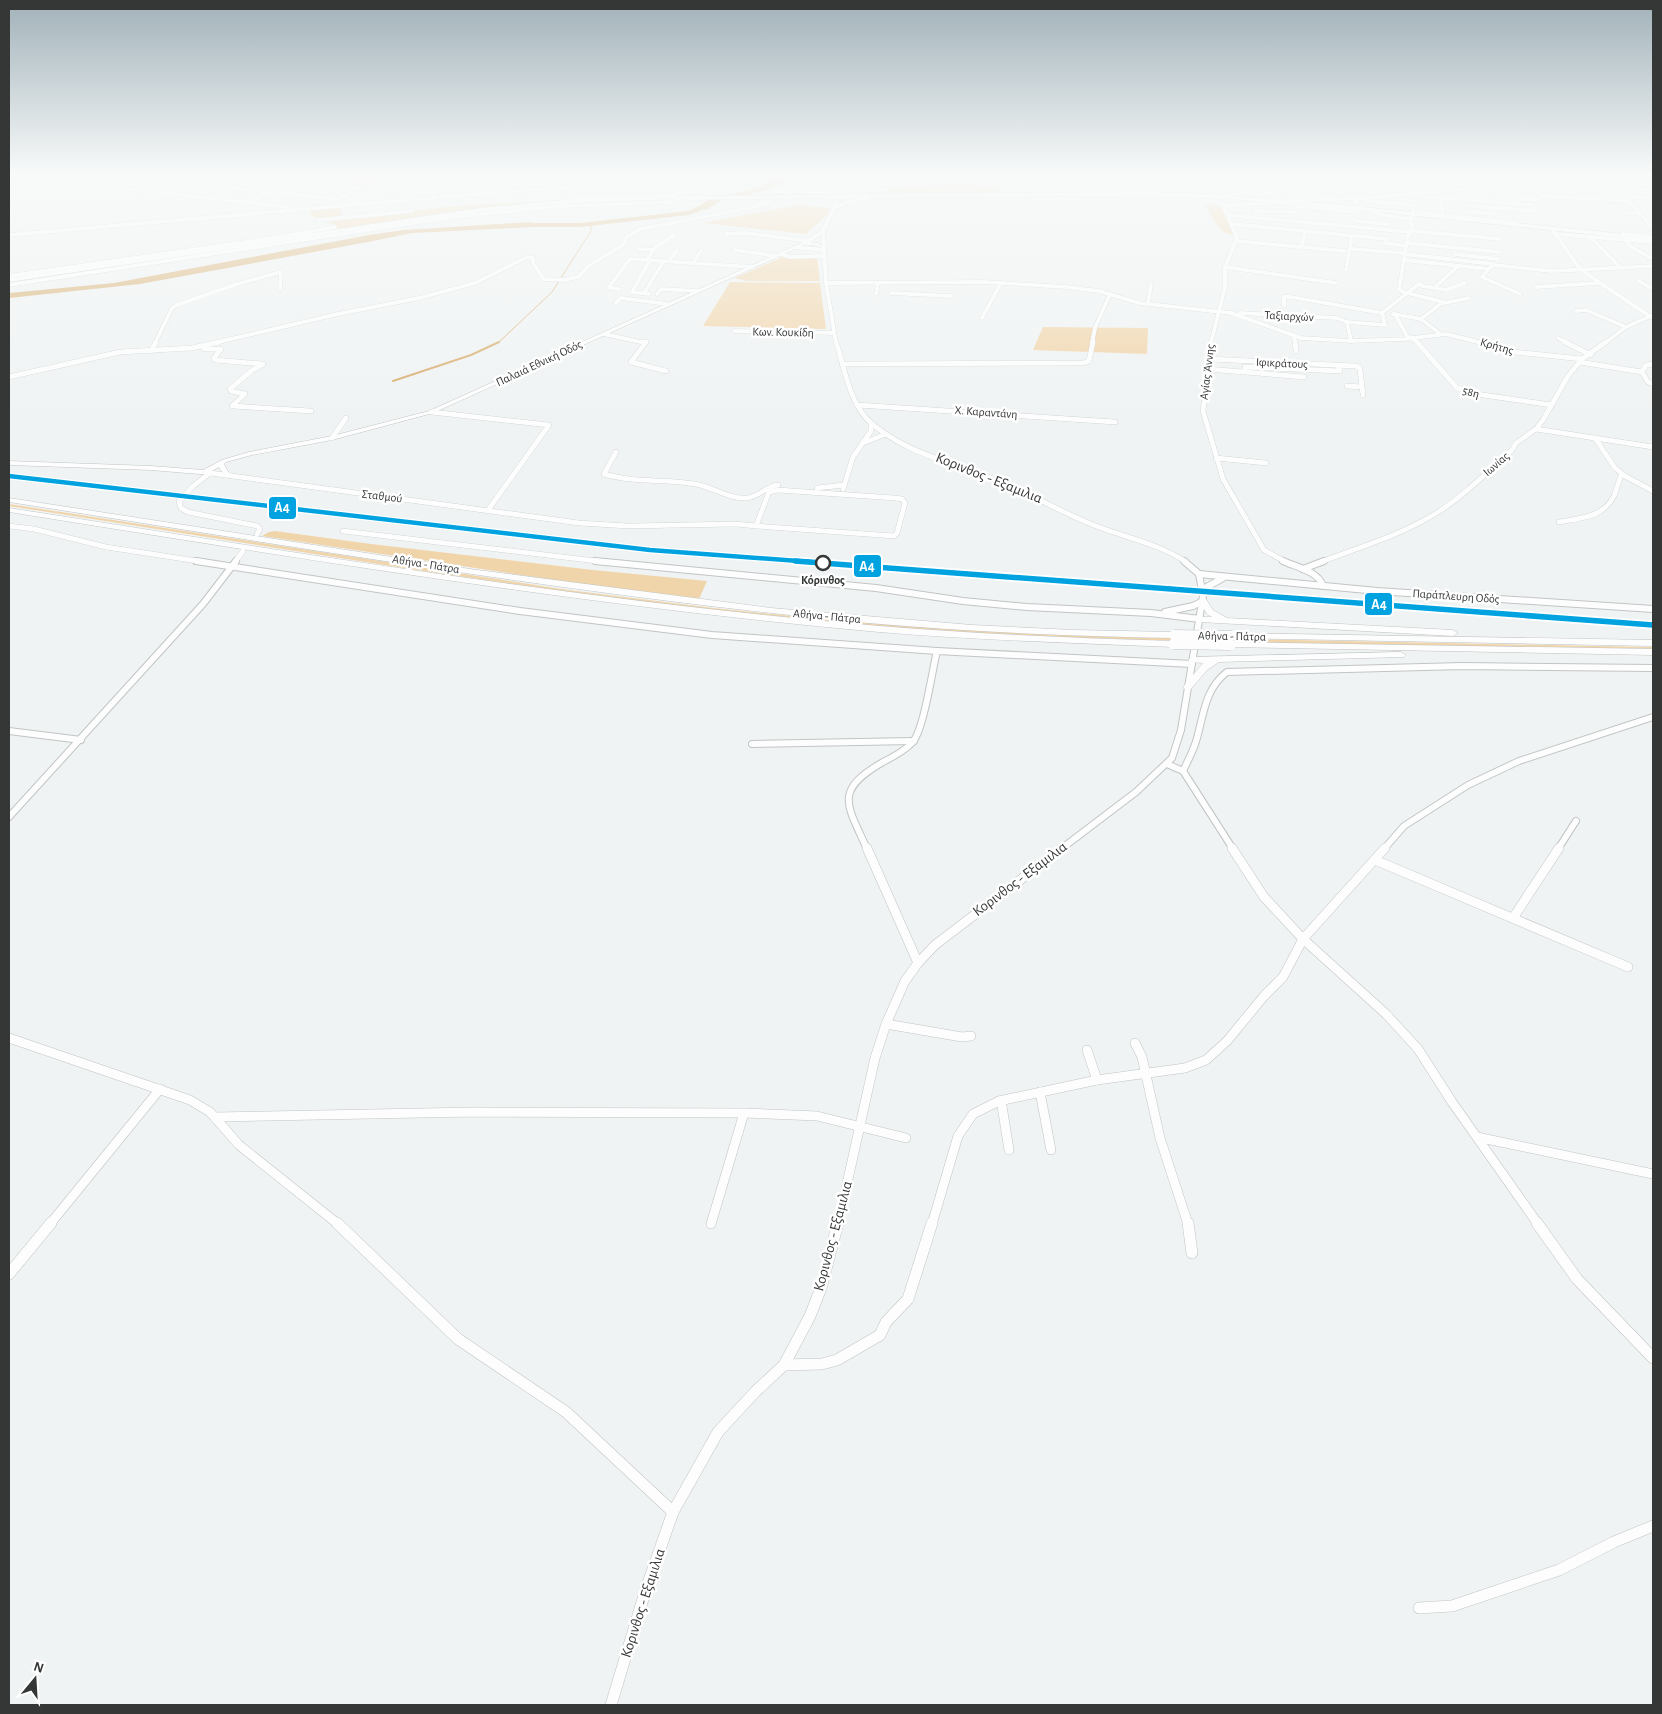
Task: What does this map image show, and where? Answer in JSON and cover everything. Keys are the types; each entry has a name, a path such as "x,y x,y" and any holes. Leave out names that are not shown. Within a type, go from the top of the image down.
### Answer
{"highway":[{"path":"9,278 174,255"},
{"name":"Αθήνα - Πάτρα","path":"9,500 541,582 682,601 804,614 939,625 1173,640"},
{"name":"Αθήνα - Πάτρα","path":"9,510 534,590 778,620 939,634 1232,641 1653,644"},
{"path":"1203,601 1207,609 1214,615 1232,620"},
{"path":"1200,619 1415,630 1558,642"},
{"name":"Αθήνα - Πάτρα","path":"1232,641 1493,650 1653,652"},
{"path":"1192,662 1381,656 1493,650"},
{"path":"1188,687 1198,678 1206,664 1219,660"}],"main road":[{"name":"Παλαιά Εθνική Οδός","path":"208,473 223,463 242,455 332,438 431,412 667,304 752,267 783,256"},
{"name":"Σταθμού","path":"9,463 185,470 208,473"},
{"path":"185,470 223,463 224,471 230,476"},
{"path":"185,470 194,473 194,483"}],"street":[{"path":"9,278 170,255"},
{"path":"9,285 192,255"},
{"path":"9,377 114,353 192,348 453,290 475,283 527,257 533,258 533,263 543,278 564,280 578,277 590,265 607,255"},
{"path":"651,255 632,292 646,294 664,261"},
{"path":"669,262 674,255"},
{"path":"693,263 698,255"},
{"path":"775,255 793,255"},
{"name":"Κορινθος - Εξαμιλια","path":"611,1705 627,1647 673,1512 704,1452 718,1432 756,1390 784,1365 810,1316 821,1288 843,1204 875,1058 886,1024 905,982 918,963 956,928 1136,792 1167,764 1175,752 1180,737 1203,601 1203,589 1199,574 1192,566 1172,554 1089,523 1019,488 912,448 887,435 862,416 842,364 833,333 824,255"},
{"name":"Αγίας Άννης","path":"1230,255 1225,267 1226,287 1212,332 1202,398 1203,411 1216,458 1238,508 1264,550 1319,577 1323,586"},
{"path":"1346,270 1350,255"},
{"path":"1404,255 1399,289 1444,303"},
{"path":"1444,255 1493,264 1535,268 1544,273 1653,266"},
{"path":"1464,255 1498,259"},
{"path":"1570,255 1581,270 1652,316"},
{"path":"1608,255 1621,268"},
{"path":"619,289 610,288 610,286 628,259 752,267"},
{"path":"1403,260 1489,269"},
{"path":"1493,264 1482,277 1520,294"},
{"path":"1434,288 1458,266"},
{"path":"1225,267 1336,283"},
{"path":"151,352 172,308 177,305 237,284 281,272 280,289"},
{"path":"1639,281 1653,289"},
{"path":"890,300 894,282"},
{"path":"826,283 1001,283 1066,287 1110,294 1148,304 1231,313"},
{"path":"876,294 878,283"},
{"path":"982,318 1001,283"},
{"path":"1382,312 1419,284 1446,290 1465,283"},
{"path":"1536,287 1599,283"},
{"path":"1148,304 1151,284"},
{"path":"1064,294 1066,287"},
{"path":"657,294 661,289 697,291"},
{"path":"891,293 951,296"},
{"path":"842,364 1085,363 1089,361 1095,328 1110,294"},
{"path":"1284,306 1284,298 1292,297 1421,318 1439,333"},
{"path":"616,303 621,298 667,304"},
{"path":"1421,318 1433,308 1444,303 1469,298"},
{"path":"1576,311 1586,310 1626,327"},
{"name":"Ταξιαρχών","path":"1231,313 1327,318 1386,328 1382,312"},
{"name":"Κρήτης","path":"1231,313 1294,336 1351,341 1412,338 1439,333 1474,340 1504,351 1568,356 1581,361 1642,372"},
{"name":"58η","path":"1395,314 1407,336 1412,338 1452,383 1462,391 1552,405"},
{"path":"1581,361 1626,327 1652,316"},
{"path":"1347,322 1351,341"},
{"name":"Κων. Κουκίδη","path":"734,331 833,333"},
{"path":"604,334 646,342 631,362 666,371"},
{"path":"1294,336 1296,352"},
{"path":"1558,338 1591,355"},
{"path":"192,348 221,349 214,358 216,360 263,364 250,371 230,389 231,391 245,394 232,406 311,412"},
{"name":"Ιφικράτους","path":"1209,359 1355,366 1359,367 1362,387"},
{"name":"Ιωνίας","path":"1306,570 1389,536 1427,519 1443,509 1512,450 1516,443 1536,428 1552,405 1568,376 1581,361"},
{"path":"1277,362 1278,368"},
{"path":"1653,364 1646,365 1642,372 1648,382 1653,384"},
{"path":"1245,369 1245,367 1278,368 1337,372 1340,371 1338,365"},
{"path":"1207,369 1304,377"},
{"path":"1347,386 1362,387 1363,396"},
{"name":"Χ. Καραντάνη","path":"857,405 1115,422"},
{"path":"431,412 549,425 488,510"},
{"path":"332,438 346,418"},
{"path":"756,526 769,492 773,490 842,494 853,457 871,431 871,423"},
{"path":"1536,428 1653,447"},
{"path":"860,446 869,440 887,435"},
{"path":"1595,438 1615,468 1622,474 1653,491"},
{"path":"616,452 606,466 604,474 629,479 699,484 713,491 746,499 754,497 764,488 774,485 826,488 837,484 844,485"},
{"path":"1216,458 1266,463"},
{"path":"208,473 194,483 178,502 181,508 194,514 257,526 260,529 256,534"},
{"name":"Σταθμού","path":"208,473 607,525 704,524 896,535 904,501 895,498 842,494"},
{"path":"1559,522 1602,512 1614,496 1622,474"},
{"path":"9,526 34,529 106,547 520,612 712,635 937,651 1192,662"},
{"path":"343,531 613,563 858,586 972,602 1036,608 1150,613 1200,619"},
{"path":"9,817 203,604 242,551"},
{"path":"1306,570 1313,585"},
{"name":"Παράπλευρη Οδός","path":"1199,574 1323,586 1653,609"},
{"path":"1203,589 1227,577"},
{"path":"1150,613 1193,606 1203,601"},
{"path":"918,963 848,806 847,797 854,785 869,770 914,741 919,729 937,651"},
{"path":"1183,771 1197,741 1202,712 1210,690 1221,676 1227,672 1462,666 1653,668"},
{"path":"784,1365 822,1364 837,1360 880,1335 886,1322 908,1299 962,1127 973,1114 999,1101 1098,1080 1147,1075 1185,1068 1211,1057 1283,977 1303,939 1404,826 1468,785 1519,760 1653,717"},
{"path":"9,730 81,740"},
{"path":"752,744 914,741"},
{"path":"1167,764 1183,771 1233,846 1264,898 1303,939 1386,1014 1418,1049 1477,1137 1577,1279 1653,1358"},
{"path":"1513,918 1576,822"},
{"path":"1375,860 1628,967"},
{"path":"886,1024 962,1037 971,1036"},
{"path":"9,1038 190,1100 215,1117 239,1145 333,1219 458,1339 566,1412 673,1512"},
{"path":"1135,1043 1142,1057 1160,1138 1189,1227 1192,1253"},
{"path":"1087,1050 1098,1080"},
{"path":"9,1274 160,1090"},
{"path":"1040,1092 1052,1150"},
{"path":"999,1101 1002,1106 1009,1150"},
{"path":"215,1117 474,1112 744,1113 816,1116 906,1138"},
{"path":"711,1224 744,1113"},
{"path":"1477,1137 1653,1174"},
{"path":"1419,1608 1452,1606 1559,1570 1614,1542 1653,1526"}],"shaded area":[{"path":"157,255 168,255 9,279 9,277"},
{"path":"263,255 298,255 140,284 9,298 9,293 114,283"},
{"path":"783,257 817,257 820,281 747,281 734,278"},
{"path":"730,282 820,283 826,329 703,326"},
{"path":"1043,327 1148,328 1147,354 1033,350"},
{"path":"9,504 568,590 713,608 842,621 1087,636 1653,647 1653,649 1144,640 941,631 840,623 736,613 527,586 9,506"},
{"path":"275,531 593,570 707,581 699,599 574,583 262,536"}],"waterway":[{"path":"498,343 552,292 576,255"},
{"path":"393,381 471,355 499,342"}],"transit line":[{"name":"A4","path":"9,476 650,550 1653,625"}],"place":[{"name":"Κόρινθος","path":"823,563"}]}
